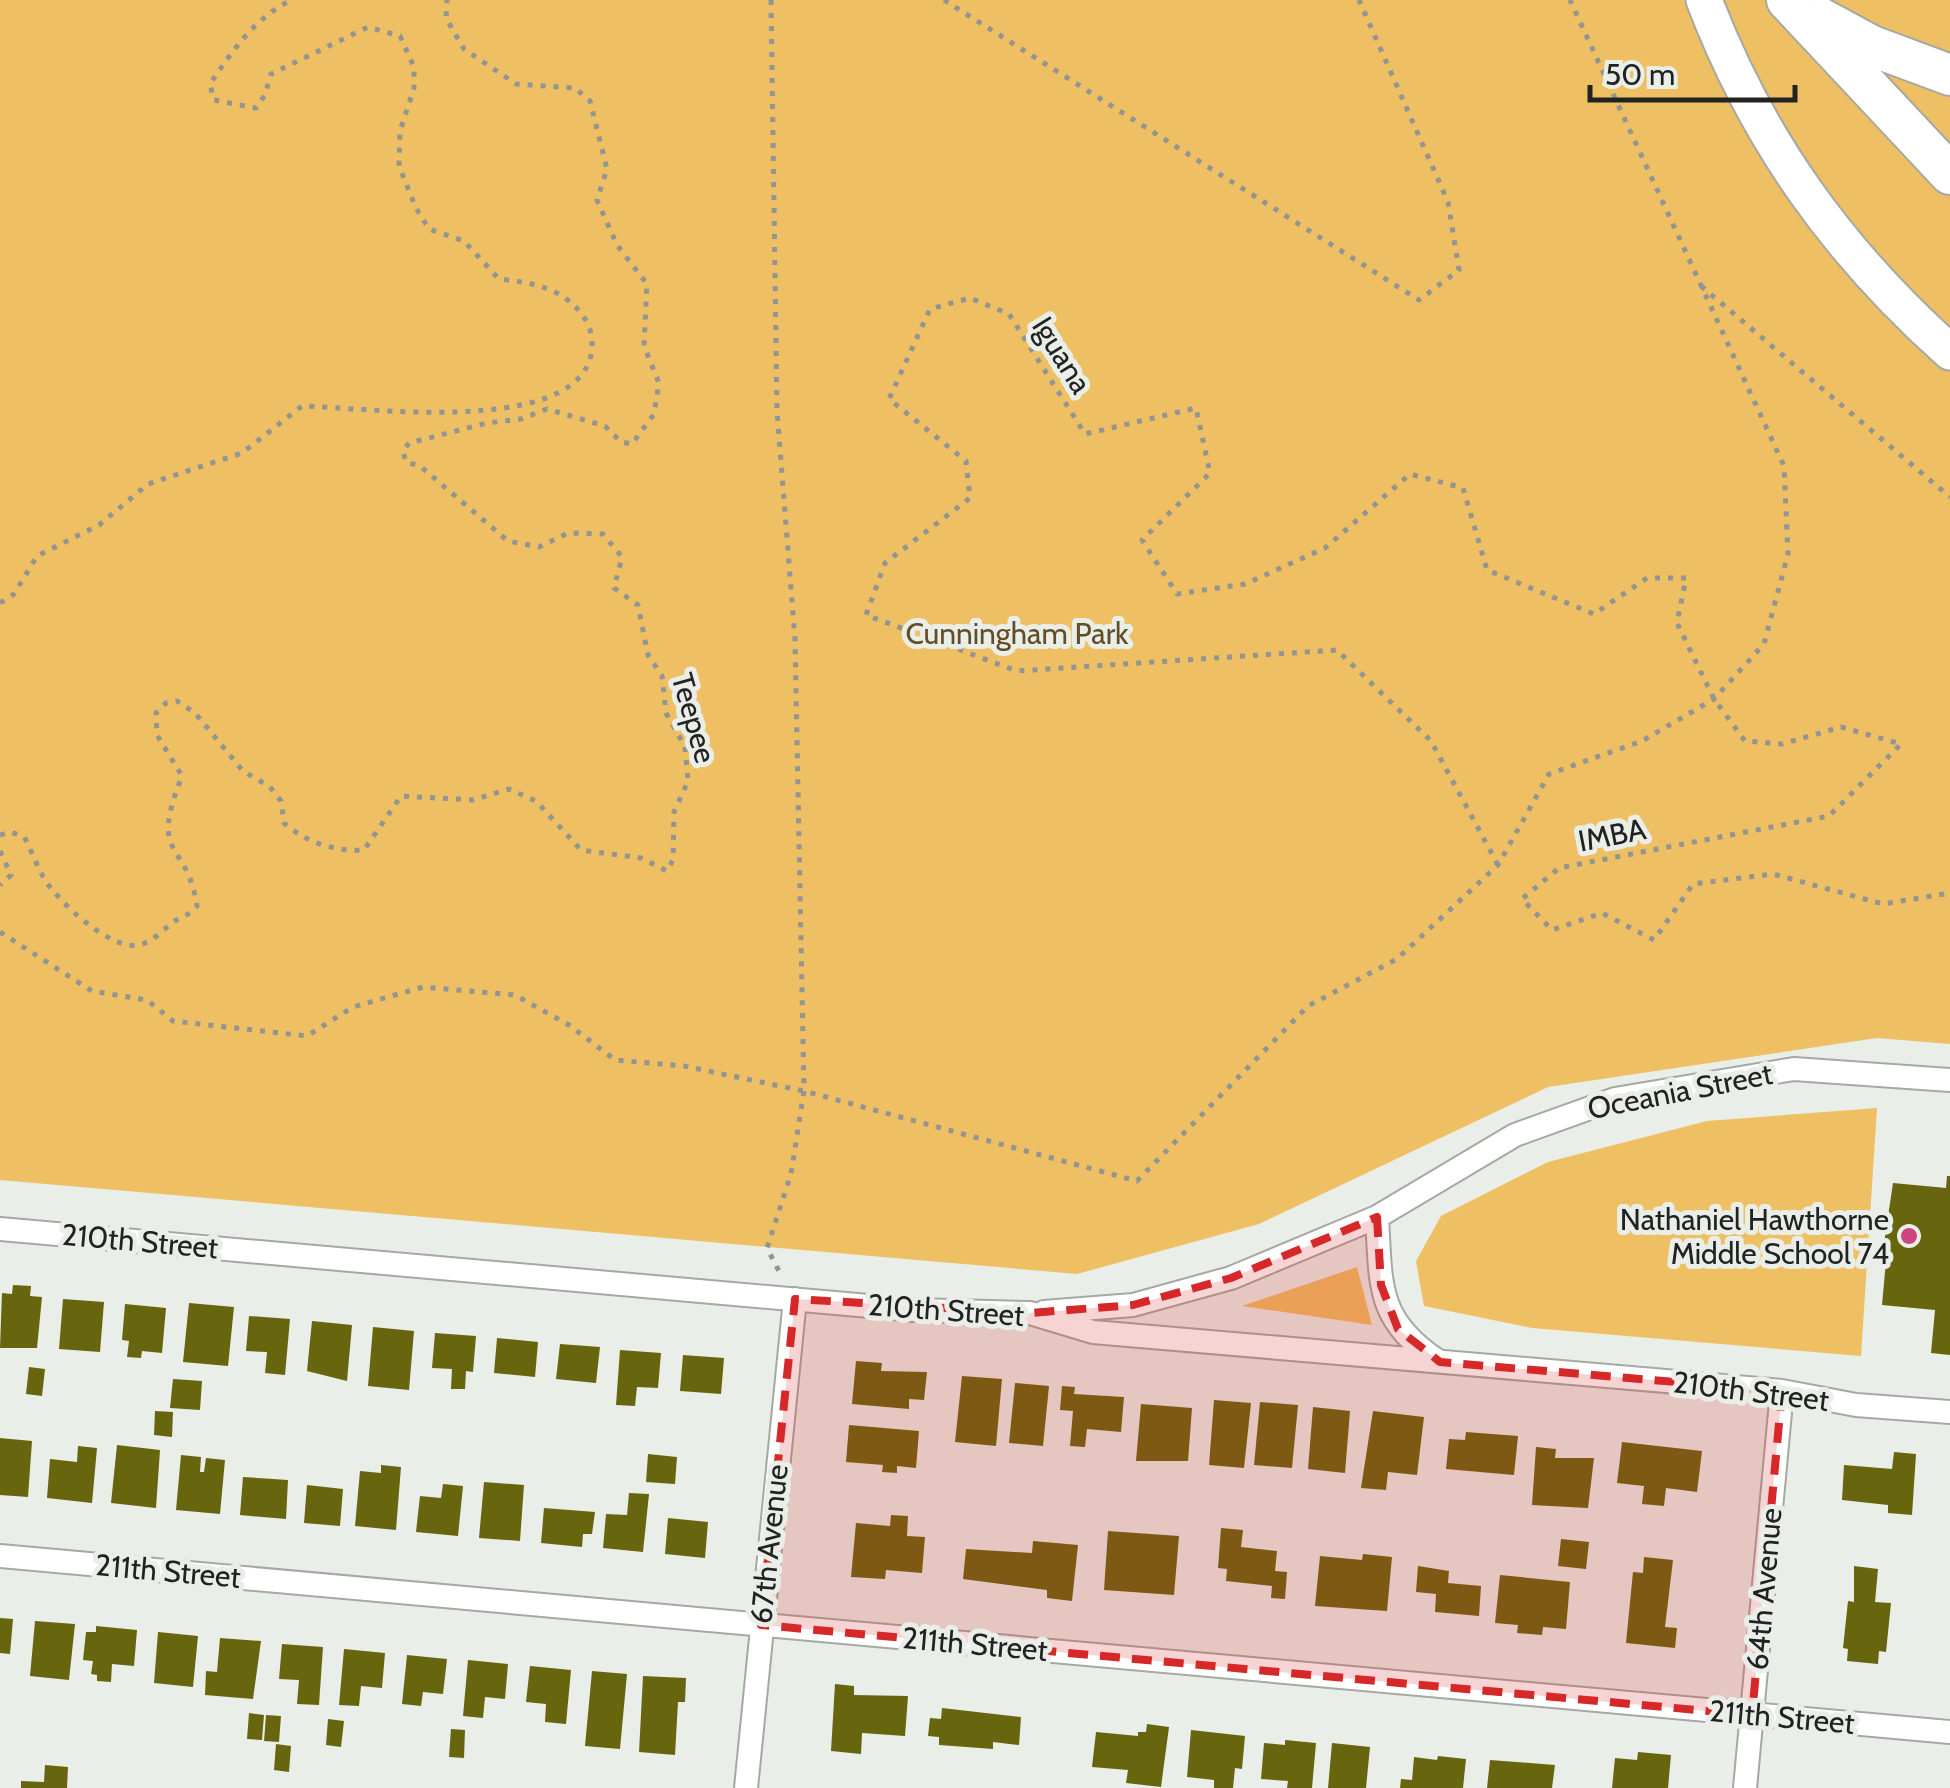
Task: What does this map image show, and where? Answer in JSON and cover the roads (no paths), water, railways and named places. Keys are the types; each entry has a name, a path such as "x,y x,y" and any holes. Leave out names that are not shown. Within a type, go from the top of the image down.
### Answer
{"highway":[{"path":"1790,0 1848,35 1950,75"},
{"path":"1790,0 1950,174"}],"main road":[{"path":"1704,0 1756,118 1802,192 1864,270 1950,352"}],"street":[{"name":"Oceania Street","path":"1030,1314 1133,1305 1231,1278 1377,1217 1515,1135 1616,1099 1794,1070 1950,1080"},
{"path":"1377,1217 1381,1285 1398,1330 1440,1362"},
{"name":"210th Street","path":"0,1228 795,1300 1030,1314 1093,1332 1782,1391 1856,1404 1950,1412"},
{"name":"67th Avenue","path":"746,1788 795,1300"},
{"name":"64th Avenue","path":"1746,1788 1782,1391"},
{"name":"211th Street","path":"0,1556 1950,1732"}],"place":[{"name":"Nathaniel Hawthorne Middle School 74","path":"1909,1236"}],"park label":[{"name":"Cunningham Park","path":"1017,633"}]}
